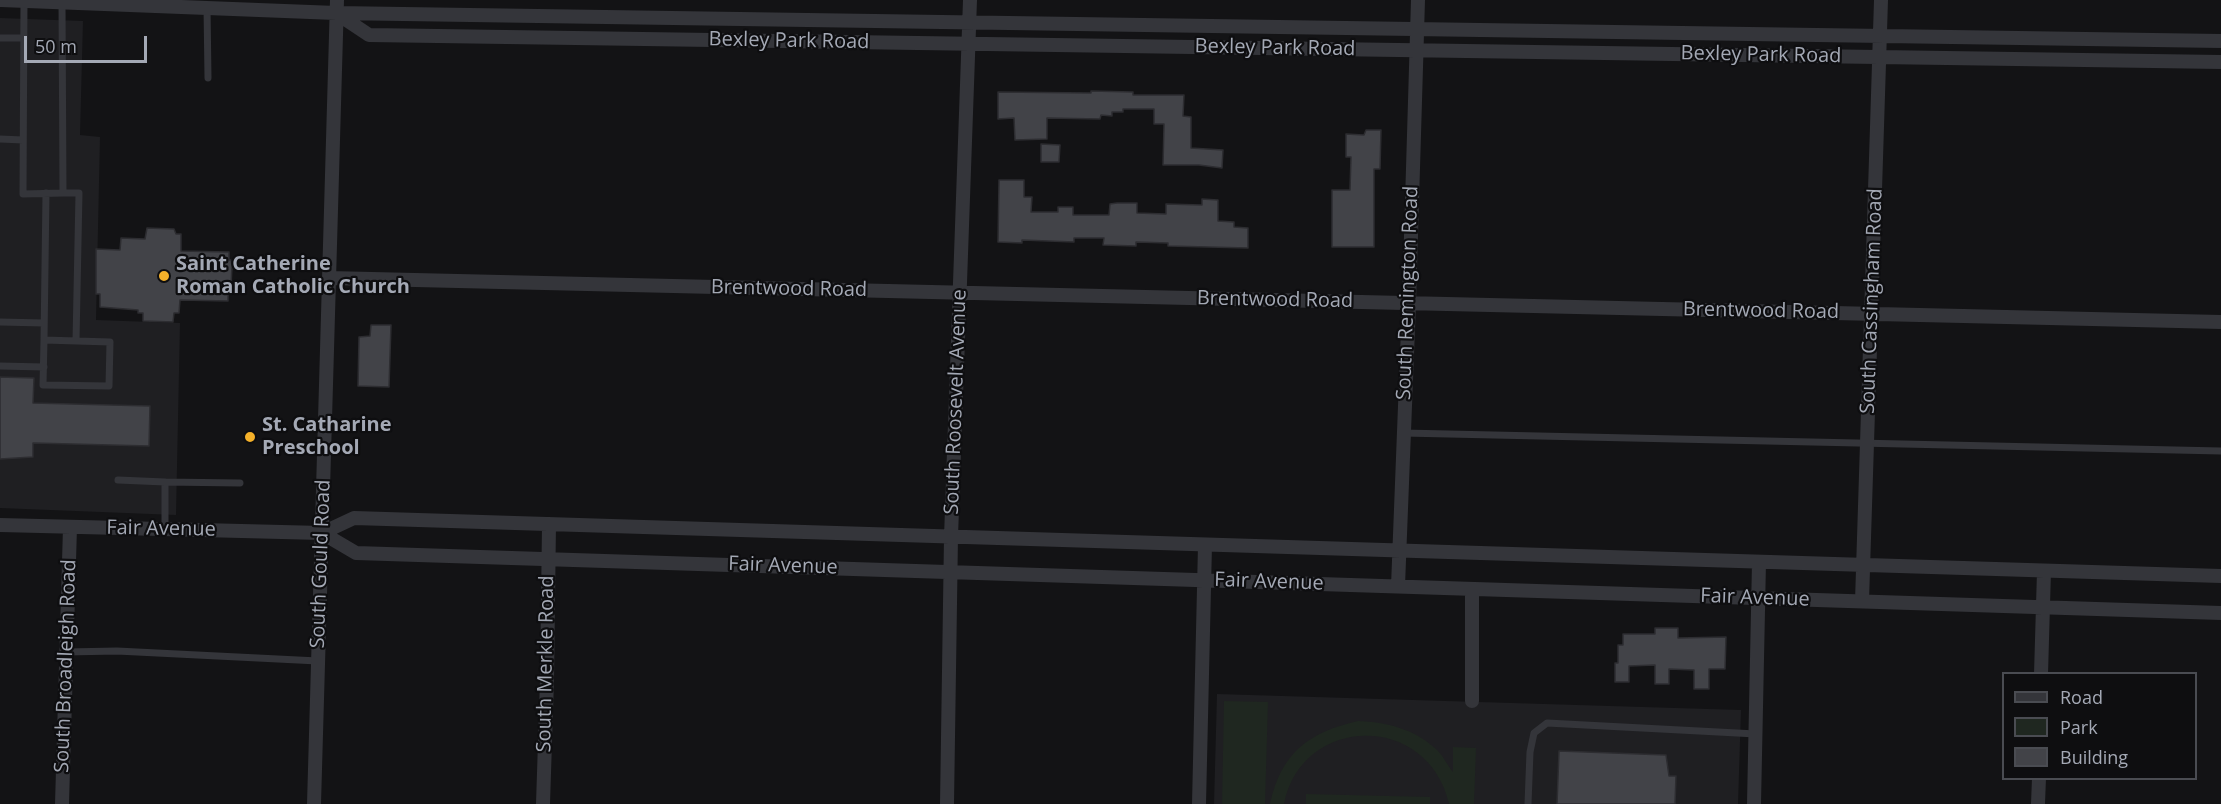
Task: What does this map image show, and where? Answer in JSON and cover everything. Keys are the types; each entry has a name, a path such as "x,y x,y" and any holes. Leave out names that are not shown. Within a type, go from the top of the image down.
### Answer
{"street":[{"name":"Bexley Park Road","path":"1,0 207,7 337,7 506,16 2221,41"},
{"name":"South Roosevelt Avenue","path":"947,804 951,537 970,0"},
{"name":"South Remington Road","path":"1398,586 1418,0"},
{"name":"South Cassingham Road","path":"1862,601 1873,314 1881,0"},
{"name":"Bexley Park Road","path":"337,7 369,35 2221,62"},
{"name":"South Gould Road","path":"314,804 337,7"},
{"name":"Brentwood Road","path":"329,278 2221,322"},
{"name":"Fair Avenue","path":"0,525 322,532 354,518 2221,576"},
{"name":"South Merkle Road","path":"543,804 549,524"},
{"name":"South Broadleigh Road","path":"62,804 70,527"},
{"name":"Fair Avenue","path":"322,532 356,553 2221,613"},
{"path":"1199,804 1205,545"},
{"path":"1754,804 1759,562"},
{"path":"2041,672 2044,571"},
{"path":"1472,589 1472,701"},
{"path":"2038,804 2039,780"}],"lane":[{"path":"24,0 23,194 79,193 76,341"},
{"path":"62,2 63,193"},
{"path":"207,7 208,78"},
{"path":"505,38 506,16"},
{"path":"651,18 651,39"},
{"path":"796,42 797,20"},
{"path":"1131,25 1131,46"},
{"path":"1267,27 1267,48"},
{"path":"1572,31 1572,53"},
{"path":"1715,55 1716,33"},
{"path":"0,38 24,38"},
{"path":"2040,38 2040,59"},
{"path":"2176,61 2177,40"},
{"path":"0,139 23,140"},
{"path":"44,340 110,342 109,386 43,385 46,193"},
{"path":"0,322 44,323"},
{"path":"0,366 44,368"},
{"path":"1403,433 2221,451"},
{"path":"118,480 240,483"},
{"path":"165,482 165,529"},
{"path":"2221,569 2221,576"},
{"path":"66,652 117,651 319,660"},
{"path":"1528,804 1530,752 1534,733 1547,723 1756,734"}],"shaded area":[{"path":"0,18 83,21 80,135 100,137 96,320 180,323 176,515 0,508"},
{"path":"1217,694 1741,710 1738,804 1214,804"}],"green space":[{"path":"1224,701 1268,702 1265,804 1222,804"},
{"path":"1358,721 1390,725 1419,736 1438,751 1453,772 1453,747 1476,748 1474,804 1449,804 1437,774 1417,752 1392,740 1365,736 1338,740 1314,753 1295,775 1284,804 1270,804 1282,771 1300,748 1325,731"},
{"path":"1306,794 1430,797 1430,804 1306,804"}],"building":[{"path":"1091,91 1133,92 1133,95 1184,95 1183,116 1191,117 1191,148 1223,150 1222,168 1199,165 1163,165 1164,124 1154,124 1154,109 1123,109 1123,112 1112,112 1112,116 1101,115 1100,119 1047,118 1047,139 1015,140 1014,118 998,119 998,92 1091,93"},
{"path":"1366,130 1381,130 1380,169 1374,169 1374,247 1332,247 1332,190 1350,190 1351,157 1346,157 1346,134 1364,135"},
{"path":"1041,144 1060,145 1059,162 1041,162"},
{"path":"999,180 1024,180 1024,197 1032,197 1031,212 1058,212 1058,207 1073,207 1073,215 1109,215 1110,204 1137,203 1137,213 1166,214 1166,204 1202,205 1202,199 1218,200 1218,221 1234,222 1234,227 1248,228 1248,248 1168,246 1168,243 1136,242 1136,246 1103,245 1104,238 1074,238 1074,242 1022,240 1022,243 998,242"},
{"name":"Saint Catherine Roman Catholic Church","path":"147,228 174,229 176,234 181,234 181,251 229,252 232,266 228,301 180,300 179,313 174,313 173,322 143,321 143,313 138,313 138,310 100,307 100,294 96,294 96,249 120,250 121,238 145,239"},
{"path":"371,325 391,325 389,387 358,386 359,337 370,336"},
{"path":"0,377 34,378 33,403 150,406 149,446 33,443 33,457 0,459"},
{"path":"1655,628 1678,628 1678,638 1726,637 1725,669 1709,669 1709,689 1694,689 1694,670 1669,669 1669,684 1655,684 1655,665 1629,666 1629,682 1615,682 1618,645 1623,645 1623,634 1655,634"},
{"path":"1559,751 1666,755 1669,776 1676,776 1675,804 1557,804"}],"place":[{"name":"Saint Catherine Roman Catholic Church","path":"164,276"},
{"name":"St. Catharine Preschool","path":"250,437"}]}
